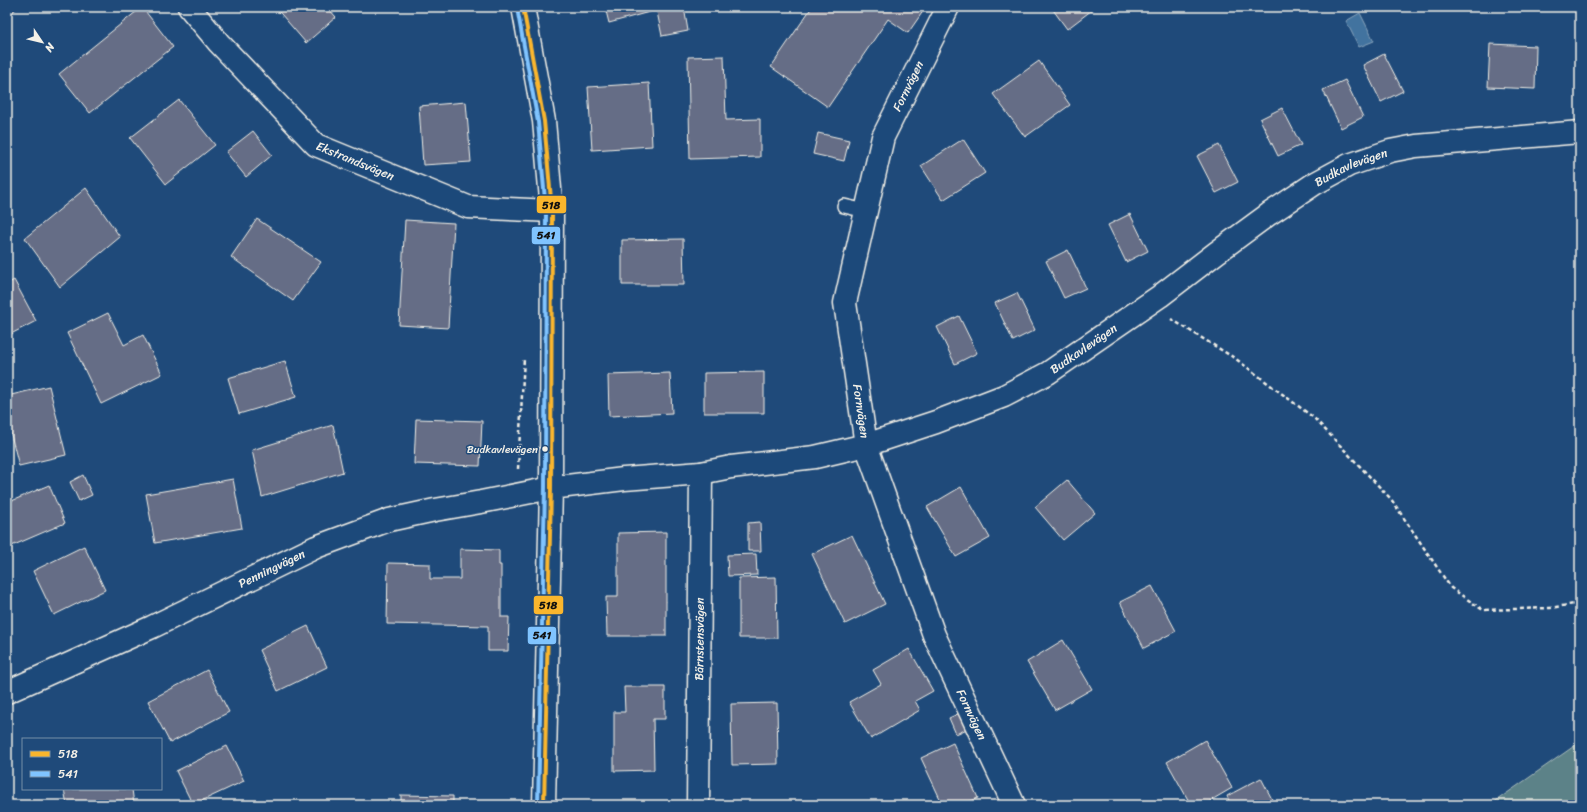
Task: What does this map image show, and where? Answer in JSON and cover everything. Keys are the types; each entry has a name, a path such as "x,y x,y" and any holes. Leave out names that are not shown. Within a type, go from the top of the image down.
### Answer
{"street":[{"name":"Ekstrandsvägen","path":"189,7 219,42 316,145 468,207 552,211"},
{"path":"523,7 544,122 552,211 551,488 544,805"},
{"name":"Fornvägen","path":"948,7 883,137 845,303 866,445 934,635 1014,805"},
{"name":"Budkavlevägen","path":"551,488 624,479 701,473 731,467 816,457 866,445 936,422 990,401 1048,373 1160,296 1269,214 1314,184 1349,165 1390,151 1416,146 1580,132"},
{"name":"Bärnstensvägen","path":"698,805 701,473"},
{"name":"Penningvägen","path":"7,692 152,627 316,547 388,520 551,488"}],"lane":[{"path":"844,206 866,211"}],"path":[{"path":"1165,315 1236,358 1314,418 1391,499 1452,588 1483,610 1550,608 1580,603"},
{"path":"515,495 524,355"}],"green space":[{"path":"1580,742 1580,805 1490,805"}],"water":[{"path":"1360,13 1374,41 1359,47 1346,21"}],"building":[{"path":"7,7 18,7 7,17"},
{"path":"142,7 173,47 90,113 59,74"},
{"path":"275,7 327,7 336,17 306,43"},
{"path":"605,7 652,7 653,11 609,23"},
{"path":"656,7 684,7 688,31 662,36"},
{"path":"812,7 926,7 908,33 888,19 828,107 771,67"},
{"path":"1051,7 1096,7 1067,29"},
{"path":"1490,44 1536,46 1535,89 1488,87"},
{"path":"1384,54 1403,91 1381,102 1363,65"},
{"path":"724,56 726,120 760,119 760,157 690,159 688,57"},
{"path":"1039,61 1070,105 1025,137 993,94"},
{"path":"1345,80 1363,117 1341,128 1323,90"},
{"path":"649,83 652,146 592,150 588,87"},
{"path":"179,100 215,145 166,184 130,138"},
{"path":"466,102 471,162 423,165 419,106"},
{"path":"1282,108 1301,145 1278,156 1260,119"},
{"path":"253,131 272,155 246,177 226,152"},
{"path":"818,133 849,140 844,161 813,154"},
{"path":"963,139 985,173 943,200 921,166"},
{"path":"1219,145 1238,182 1216,193 1197,156"},
{"path":"86,188 120,237 60,287 25,238"},
{"path":"1130,214 1148,251 1126,262 1108,225"},
{"path":"257,219 321,262 293,301 231,257"},
{"path":"405,220 454,223 448,328 399,325"},
{"path":"683,239 684,285 622,285 622,240"},
{"path":"1068,250 1086,288 1064,298 1046,261"},
{"path":"14,280 36,321 7,336 7,284"},
{"path":"1017,293 1035,330 1013,341 995,303"},
{"path":"108,313 124,345 143,335 162,374 101,404 67,333"},
{"path":"959,316 977,353 955,364 937,327"},
{"path":"285,361 296,397 239,414 228,378"},
{"path":"764,372 764,413 704,413 704,373"},
{"path":"670,373 672,413 609,416 608,375"},
{"path":"49,386 66,455 19,466 7,419 7,396"},
{"path":"416,419 482,421 480,466 414,464"},
{"path":"333,425 343,472 262,497 252,450"},
{"path":"83,475 92,495 79,501 70,482"},
{"path":"233,479 242,528 155,543 146,494"},
{"path":"1067,480 1095,513 1063,540 1035,507"},
{"path":"49,485 65,523 7,548 7,503"},
{"path":"961,487 990,538 956,557 927,507"},
{"path":"760,522 761,551 748,551 748,523"},
{"path":"666,532 666,636 607,636 606,597 618,597 618,533"},
{"path":"852,535 885,604 845,624 812,554"},
{"path":"84,546 105,590 54,615 33,571"},
{"path":"460,549 499,550 499,565 501,565 501,617 509,617 508,651 488,651 488,626 387,624 388,563 430,564 430,579 460,579"},
{"path":"756,554 757,575 728,576 727,555"},
{"path":"776,577 777,638 739,638 739,578"},
{"path":"1152,586 1176,631 1144,648 1120,602"},
{"path":"308,626 327,667 278,691 259,650"},
{"path":"1063,640 1092,689 1055,710 1027,662"},
{"path":"909,649 933,691 915,701 920,710 871,739 849,702 881,684 873,670"},
{"path":"207,670 229,712 170,743 148,701"},
{"path":"624,687 665,687 665,719 653,719 654,770 614,771 614,712 625,712"},
{"path":"777,703 778,764 732,765 731,704"},
{"path":"962,712 969,728 956,734 949,718"},
{"path":"1205,740 1232,788 1203,805 1191,805 1167,762"},
{"path":"953,743 978,798 962,805 943,805 921,758"},
{"path":"227,746 244,781 193,805 176,771"},
{"path":"1261,778 1275,805 1231,805 1227,796"},
{"path":"64,790 132,790 134,805 67,805"},
{"path":"401,795 453,796 453,805 401,805"}],"transit line":[{"name":"518","path":"523,7 544,121 552,211 551,488 544,805"},
{"name":"541","path":"517,8 538,122 546,211 545,488 538,805"}],"place":[{"name":"Budkavlevägen","path":"545,449"}]}
